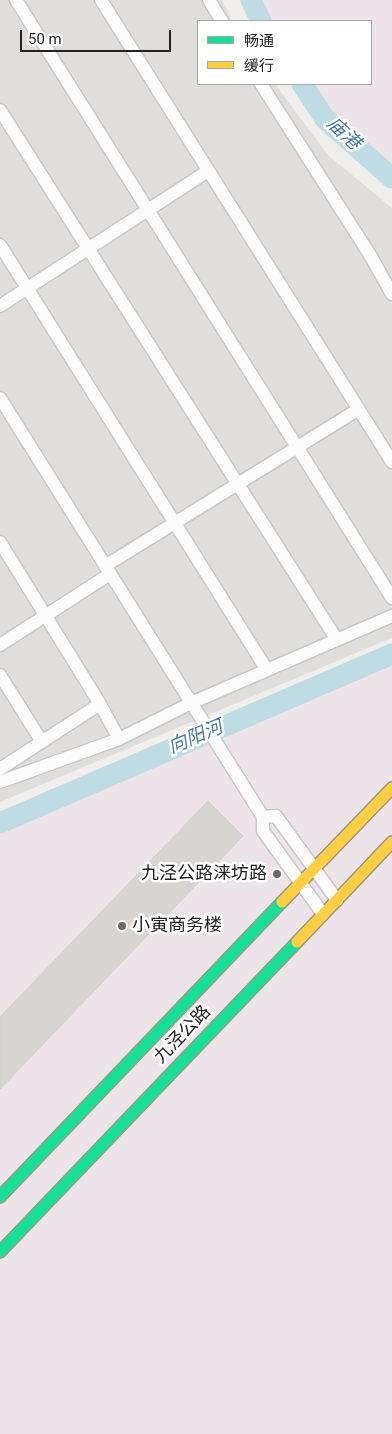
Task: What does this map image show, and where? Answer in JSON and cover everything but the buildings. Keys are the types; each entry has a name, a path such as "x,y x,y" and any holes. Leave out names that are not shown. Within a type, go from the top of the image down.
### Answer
{"main road":[{"name":"九泾公路","path":"0,1197 392,788"},
{"name":"九泾公路","path":"0,1252 392,842"}],"lane":[{"path":"16,0 392,598"},
{"path":"101,0 392,462"},
{"path":"209,0 221,20"},
{"path":"262,85 370,255 392,294"},
{"path":"0,110 336,640"},
{"path":"0,306 208,171"},
{"path":"0,245 267,670"},
{"path":"0,398 262,817 263,832 323,914"},
{"path":"0,645 46,616 174,523 359,409"},
{"path":"0,542 100,704 118,739"},
{"path":"0,782 118,739 191,703 392,616"},
{"path":"0,675 42,742"},
{"path":"0,769 100,704"},
{"path":"262,817 276,816 337,900"}],"shaded area":[{"path":"0,0 222,0 232,20 197,20 197,85 276,85 328,155 392,208 392,638 0,802"},
{"path":"245,0 392,0 392,186 324,127 296,85 372,85 372,20 254,20"},
{"path":"392,650 392,1434 0,1434 0,817"}],"waterway":[{"name":"庙港","path":"251,0 261,20"},
{"name":"庙港","path":"303,85 325,119 392,178"},
{"name":"向阳河","path":"0,823 392,654"}],"traffic: fast":[{"path":"0,1197 282,902"},
{"path":"0,1252 297,942"}],"traffic: slow":[{"path":"282,902 392,788"},
{"path":"297,942 392,842"}],"place":[{"name":"九泾公路涞坊路","path":"277,874"},
{"name":"小寅商务楼","path":"122,926"}]}
